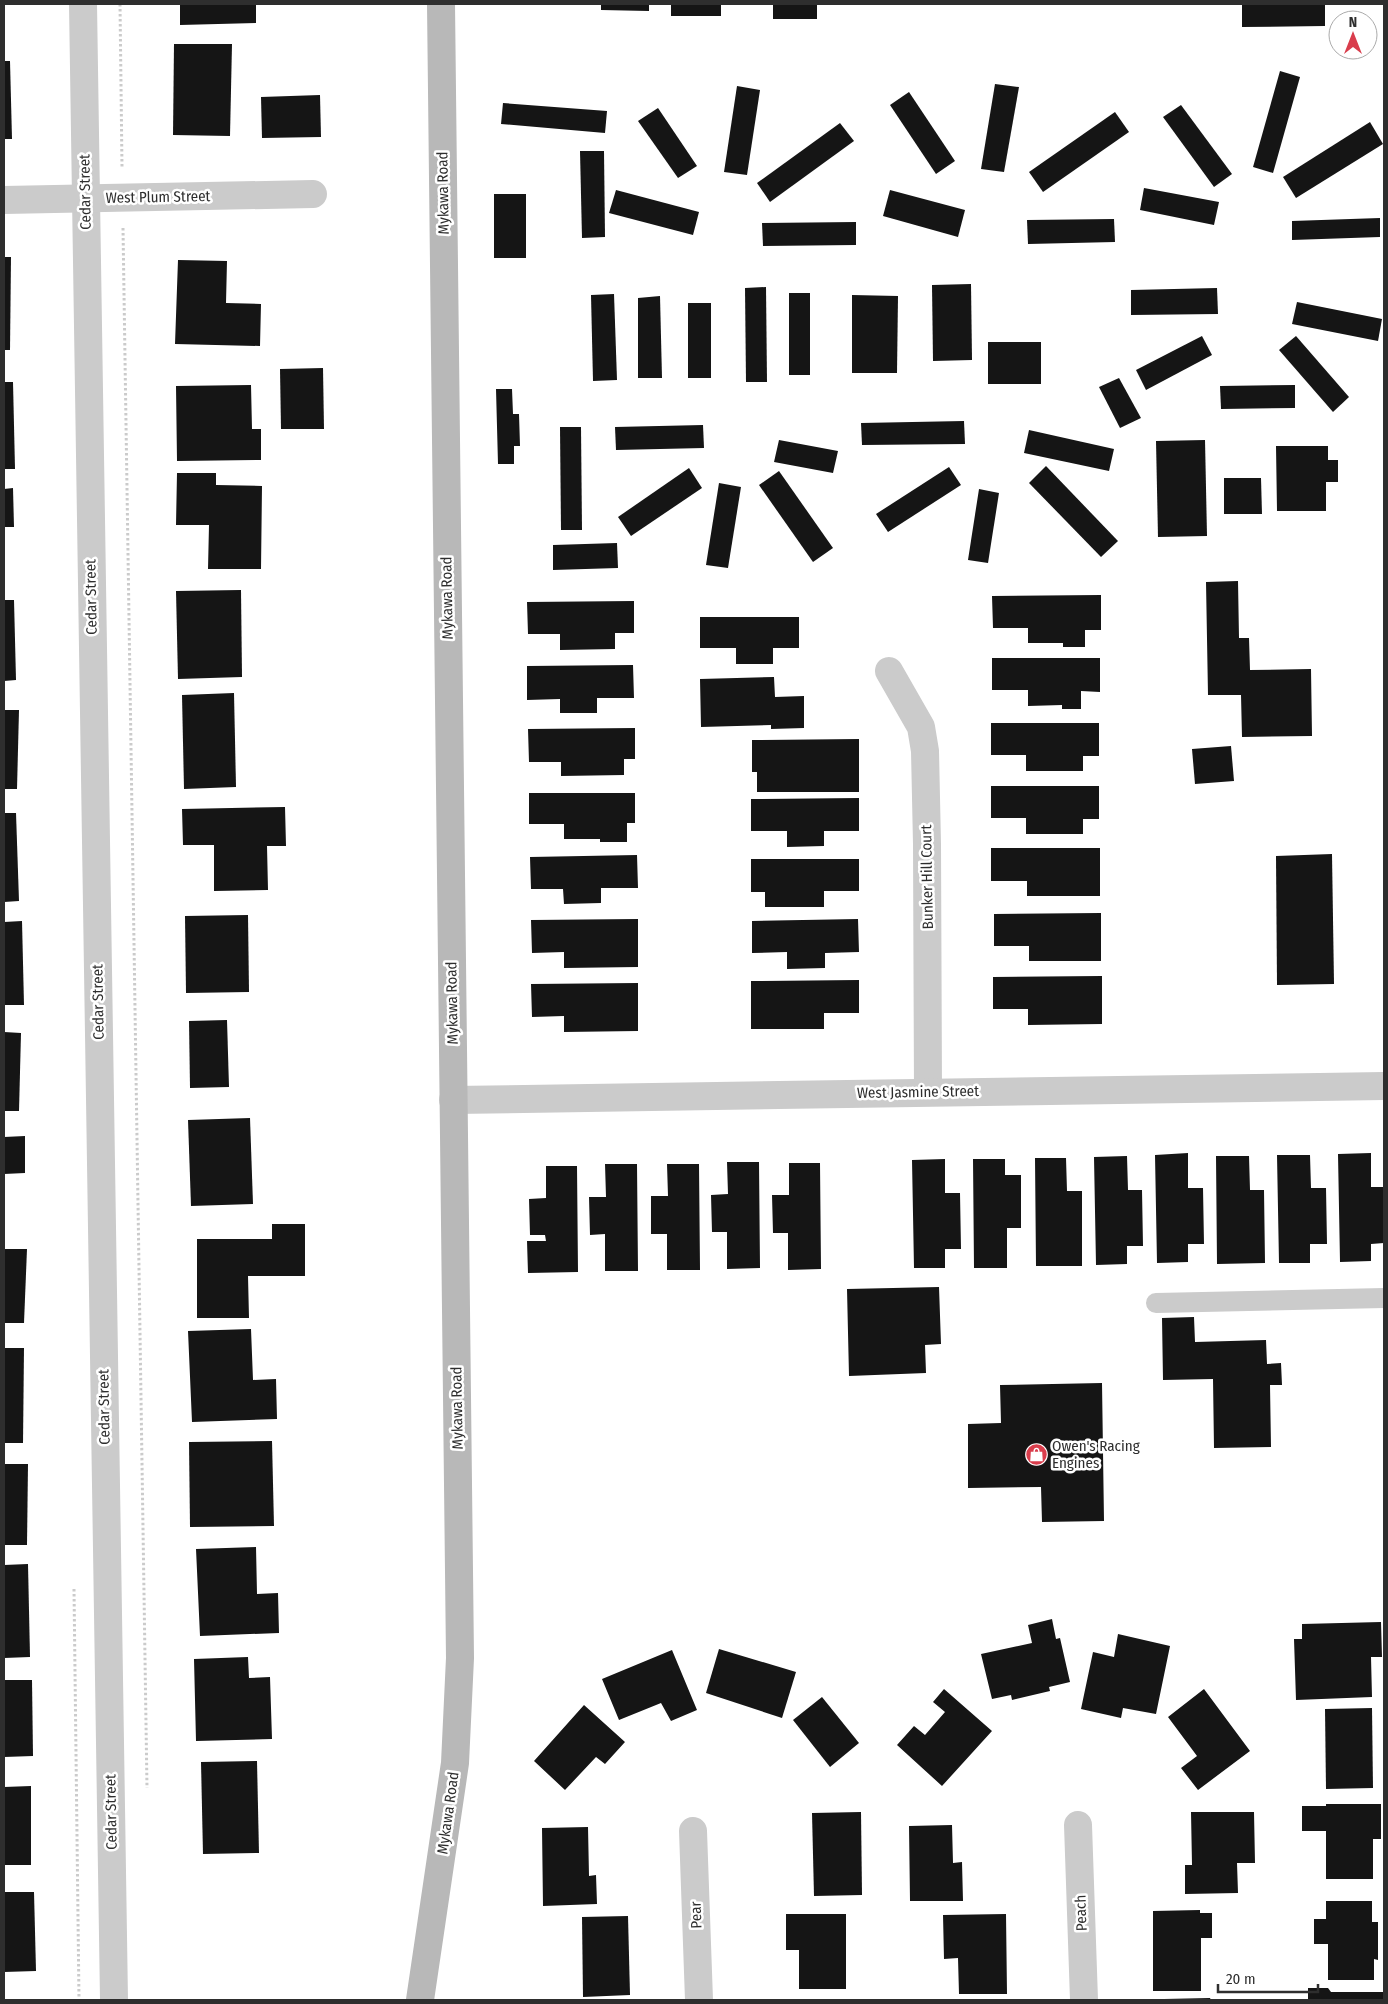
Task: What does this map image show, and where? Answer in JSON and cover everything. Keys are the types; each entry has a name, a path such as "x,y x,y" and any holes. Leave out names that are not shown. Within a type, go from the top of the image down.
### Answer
{"main road":[{"name":"Mykawa Road","path":"420,2000 455,1763 460,1658 440,4"}],"street":[{"name":"Cedar Street","path":"83,4 114,2000"},
{"name":"West Plum Street","path":"4,200 313,194"},
{"name":"Bunker Hill Court","path":"889,671 921,727 925,751 928,844 928,1092"},
{"name":"West Jasmine Street","path":"453,1100 1384,1086"},
{"name":"Peach","path":"1078,1825 1084,2000"},
{"name":"Pear","path":"693,1831 699,2000"}],"lane":[{"path":"1156,1303 1384,1298"}],"path":[{"path":"120,4 122,167"},
{"path":"122,198 148,1788"}],"building":[{"path":"180,4 256,4 256,23 180,25"},
{"path":"601,4 649,4 649,11 601,10"},
{"path":"671,4 721,4 721,16 671,16"},
{"path":"773,4 817,4 817,19 773,19"},
{"path":"1242,4 1325,4 1325,26 1242,27"},
{"path":"174,44 232,44 230,136 173,135"},
{"path":"4,61 10,61 12,139 4,139"},
{"path":"1280,71 1300,77 1273,173 1253,167"},
{"path":"995,84 1019,87 1004,172 981,169"},
{"path":"737,86 760,90 747,175 724,172"},
{"path":"909,92 955,161 936,174 890,105"},
{"path":"320,95 321,137 262,138 261,97"},
{"path":"503,103 607,111 605,133 501,124"},
{"path":"1181,105 1232,174 1214,187 1163,117"},
{"path":"658,108 697,166 678,178 638,121"},
{"path":"1115,112 1129,132 1043,192 1029,172"},
{"path":"1370,122 1383,144 1296,198 1283,177"},
{"path":"840,123 854,141 770,202 757,183"},
{"path":"580,151 604,151 605,237 582,238"},
{"path":"1144,188 1219,202 1214,225 1140,210"},
{"path":"616,190 699,212 693,235 609,213"},
{"path":"890,190 965,210 958,237 883,216"},
{"path":"494,194 526,194 526,258 494,258"},
{"path":"1380,218 1380,237 1292,240 1292,221"},
{"path":"1114,219 1115,242 1028,244 1027,220"},
{"path":"856,222 856,245 763,246 762,223"},
{"path":"4,257 11,257 10,350 4,350"},
{"path":"178,260 227,261 226,303 261,304 260,346 175,344"},
{"path":"971,284 972,360 933,361 932,285"},
{"path":"766,287 767,382 746,382 745,288"},
{"path":"1217,288 1218,314 1131,315 1131,290"},
{"path":"789,293 810,293 810,375 789,375"},
{"path":"614,294 617,380 593,381 591,295"},
{"path":"852,295 898,296 897,373 852,373"},
{"path":"660,296 662,378 638,378 638,298"},
{"path":"1297,302 1382,319 1378,341 1292,324"},
{"path":"688,303 711,303 711,378 688,378"},
{"path":"1202,336 1212,355 1146,390 1136,370"},
{"path":"1296,336 1349,397 1333,412 1279,350"},
{"path":"988,342 1041,342 1041,384 988,384"},
{"path":"323,368 324,429 281,429 280,369"},
{"path":"1119,378 1141,418 1120,428 1099,387"},
{"path":"4,382 13,382 15,469 4,469"},
{"path":"251,385 252,429 261,429 261,460 177,461 176,386"},
{"path":"1295,385 1295,408 1221,409 1220,386"},
{"path":"496,389 512,389 513,414 519,414 520,446 514,446 514,464 498,464"},
{"path":"964,421 965,444 862,445 861,423"},
{"path":"703,425 704,448 616,450 615,427"},
{"path":"560,427 581,427 582,530 561,530"},
{"path":"1029,430 1114,449 1109,471 1024,453"},
{"path":"779,440 838,451 833,473 774,462"},
{"path":"1205,440 1207,536 1158,537 1156,441"},
{"path":"1276,446 1328,446 1328,460 1338,460 1338,482 1326,482 1326,511 1277,511"},
{"path":"1046,466 1118,541 1101,557 1029,483"},
{"path":"949,467 961,485 888,532 876,514"},
{"path":"689,468 702,488 631,536 618,517"},
{"path":"779,471 833,548 813,562 759,485"},
{"path":"177,473 216,473 216,485 262,486 261,569 208,569 209,525 176,525"},
{"path":"1224,478 1261,478 1262,514 1224,514"},
{"path":"719,483 741,487 728,568 706,565"},
{"path":"13,488 14,527 4,527 4,489"},
{"path":"979,489 999,493 988,563 968,560"},
{"path":"617,543 618,568 553,570 553,545"},
{"path":"1238,581 1239,638 1249,638 1250,670 1311,669 1312,736 1242,737 1241,695 1208,695 1206,582"},
{"path":"241,590 242,677 178,679 176,591"},
{"path":"1101,595 1101,630 1085,630 1085,647 1063,647 1063,643 1028,643 1028,628 993,628 992,596"},
{"path":"4,600 14,600 16,680 4,681"},
{"path":"634,601 634,633 615,633 615,649 560,650 560,634 528,634 527,602"},
{"path":"700,617 799,617 799,648 773,648 773,664 736,664 736,648 700,648"},
{"path":"992,658 1100,658 1100,692 1081,691 1081,709 1062,709 1062,705 1028,706 1028,690 992,690"},
{"path":"633,665 634,698 597,698 597,713 560,713 560,699 527,700 527,666"},
{"path":"774,677 775,697 804,696 804,728 771,729 771,725 701,727 700,679"},
{"path":"234,693 236,787 184,789 182,695"},
{"path":"4,710 19,710 17,789 4,789"},
{"path":"991,723 1099,723 1099,756 1083,756 1083,771 1026,771 1026,755 991,755"},
{"path":"635,728 635,759 624,759 624,775 561,776 561,762 529,762 528,729"},
{"path":"859,739 859,792 757,792 757,772 752,772 752,740"},
{"path":"1231,746 1234,781 1195,784 1192,749"},
{"path":"991,786 1099,786 1099,819 1083,819 1083,834 1026,834 1026,818 991,818"},
{"path":"529,793 635,793 635,823 627,823 627,842 600,842 600,839 564,839 564,824 529,824"},
{"path":"859,798 859,831 824,831 824,846 787,847 787,831 751,831 751,799"},
{"path":"285,807 286,846 267,846 268,890 214,891 214,845 183,845 182,809"},
{"path":"4,813 16,813 19,901 4,902"},
{"path":"991,848 1100,848 1100,896 1027,896 1027,881 991,881"},
{"path":"1332,854 1334,984 1277,985 1276,856"},
{"path":"637,855 638,888 601,888 601,903 564,904 563,889 531,889 530,857"},
{"path":"751,859 859,859 859,891 824,891 824,907 765,907 765,892 751,892"},
{"path":"1101,913 1101,961 1029,961 1029,946 994,946 994,914"},
{"path":"248,915 249,992 186,993 185,916"},
{"path":"638,919 638,967 564,968 564,952 532,953 531,920"},
{"path":"858,919 859,952 825,953 825,968 787,969 787,952 752,953 752,921"},
{"path":"22,921 24,1005 4,1005 4,922"},
{"path":"1102,976 1102,1024 1028,1025 1028,1009 993,1009 993,977"},
{"path":"859,980 859,1013 824,1013 824,1029 751,1029 751,981"},
{"path":"638,983 638,1031 564,1032 564,1016 532,1017 531,984"},
{"path":"227,1020 229,1087 190,1088 189,1021"},
{"path":"4,1032 21,1033 19,1111 4,1111"},
{"path":"250,1118 253,1204 191,1206 188,1120"},
{"path":"25,1136 25,1173 4,1174 4,1137"},
{"path":"1188,1153 1188,1188 1203,1188 1204,1244 1188,1244 1188,1262 1157,1263 1155,1155"},
{"path":"1371,1153 1371,1187 1384,1187 1384,1243 1371,1244 1371,1261 1340,1262 1338,1154"},
{"path":"1277,1155 1310,1155 1311,1188 1326,1188 1327,1244 1310,1244 1310,1263 1279,1263"},
{"path":"1127,1156 1128,1190 1142,1190 1143,1246 1127,1246 1127,1264 1096,1265 1094,1157"},
{"path":"1216,1156 1249,1156 1250,1190 1264,1190 1265,1263 1217,1264"},
{"path":"1035,1158 1066,1158 1067,1191 1082,1191 1082,1266 1036,1266"},
{"path":"945,1159 945,1193 960,1193 961,1249 945,1249 945,1268 914,1268 912,1160"},
{"path":"973,1159 1005,1159 1005,1175 1021,1175 1021,1228 1007,1228 1007,1268 974,1268"},
{"path":"727,1162 759,1162 760,1268 727,1269 727,1232 712,1232 711,1195 728,1194"},
{"path":"789,1163 820,1163 821,1269 788,1270 788,1233 773,1233 772,1195 789,1195"},
{"path":"605,1164 637,1164 638,1271 605,1271 605,1234 590,1235 589,1197 606,1197"},
{"path":"667,1164 699,1164 700,1270 667,1270 667,1234 651,1234 651,1196 668,1196"},
{"path":"546,1166 577,1166 578,1272 528,1273 527,1241 546,1241 545,1235 530,1235 529,1199 546,1198"},
{"path":"272,1224 305,1224 305,1276 248,1276 249,1318 197,1318 197,1239 272,1239"},
{"path":"4,1249 27,1249 24,1323 4,1323"},
{"path":"939,1287 941,1344 925,1345 926,1373 849,1376 847,1289"},
{"path":"1194,1317 1195,1342 1266,1340 1267,1364 1281,1363 1282,1385 1270,1385 1271,1447 1214,1448 1213,1379 1163,1380 1162,1318"},
{"path":"251,1329 253,1380 276,1379 277,1419 192,1422 188,1331"},
{"path":"4,1348 24,1348 23,1443 4,1443"},
{"name":"Owen's Racing Engines","path":"1102,1383 1104,1521 1042,1522 1041,1487 968,1488 968,1424 1001,1423 1000,1385"},
{"path":"272,1441 274,1526 190,1527 189,1442"},
{"path":"4,1464 28,1464 27,1545 4,1545"},
{"path":"256,1547 257,1594 278,1593 279,1633 200,1636 196,1549"},
{"path":"28,1564 30,1657 4,1658 4,1565"},
{"path":"1052,1619 1056,1639 1060,1638 1070,1682 1049,1687 1050,1691 1012,1700 1011,1695 992,1699 981,1654 1032,1643 1028,1625"},
{"path":"1381,1622 1382,1657 1371,1657 1372,1697 1296,1700 1294,1639 1302,1639 1302,1624"},
{"path":"1118,1634 1170,1646 1156,1714 1123,1708 1121,1718 1081,1709 1093,1652 1114,1657"},
{"path":"719,1649 796,1672 782,1718 706,1693"},
{"path":"672,1650 697,1710 671,1721 661,1703 619,1720 602,1679"},
{"path":"248,1657 249,1678 270,1677 272,1739 196,1741 194,1659"},
{"path":"4,1680 32,1680 33,1756 4,1757"},
{"path":"944,1689 992,1731 942,1786 897,1745 914,1726 925,1735 945,1712 933,1702"},
{"path":"1204,1689 1250,1751 1198,1790 1181,1768 1197,1756 1168,1717"},
{"path":"822,1697 859,1743 830,1767 793,1720"},
{"path":"584,1705 625,1742 605,1764 596,1757 565,1790 534,1761"},
{"path":"1372,1708 1373,1788 1326,1789 1325,1709"},
{"path":"257,1761 259,1853 203,1854 201,1762"},
{"path":"31,1786 31,1865 4,1865 4,1787"},
{"path":"1326,1804 1381,1804 1381,1839 1373,1839 1373,1879 1326,1879 1326,1831 1302,1831 1302,1806 1326,1806"},
{"path":"861,1812 862,1895 814,1896 812,1813"},
{"path":"1191,1812 1254,1812 1255,1863 1237,1863 1238,1893 1185,1894 1185,1865 1192,1865"},
{"path":"952,1825 953,1863 962,1862 963,1901 910,1901 909,1826"},
{"path":"588,1827 589,1876 596,1875 597,1904 543,1906 542,1828"},
{"path":"4,1892 34,1892 36,1971 4,1972"},
{"path":"1326,1901 1372,1901 1372,1922 1378,1922 1378,1960 1374,1959 1374,1980 1328,1980 1328,1944 1314,1944 1314,1919 1326,1919"},
{"path":"1200,1910 1200,1913 1212,1913 1212,1938 1201,1938 1201,1991 1153,1991 1153,1911"},
{"path":"786,1914 846,1914 846,1989 799,1989 799,1950 786,1950"},
{"path":"1006,1914 1007,1994 959,1994 958,1958 944,1959 943,1915"},
{"path":"628,1916 630,1995 583,1997 582,1917"},
{"path":"1308,1988 1328,1988 1331,1992 1383,1992 1383,2000 1308,2000"},
{"path":"1210,1998 1211,2000 1164,2000 1164,1999"}],"place":[{"name":"Owen's Racing Engines","path":"1036,1455"}]}
